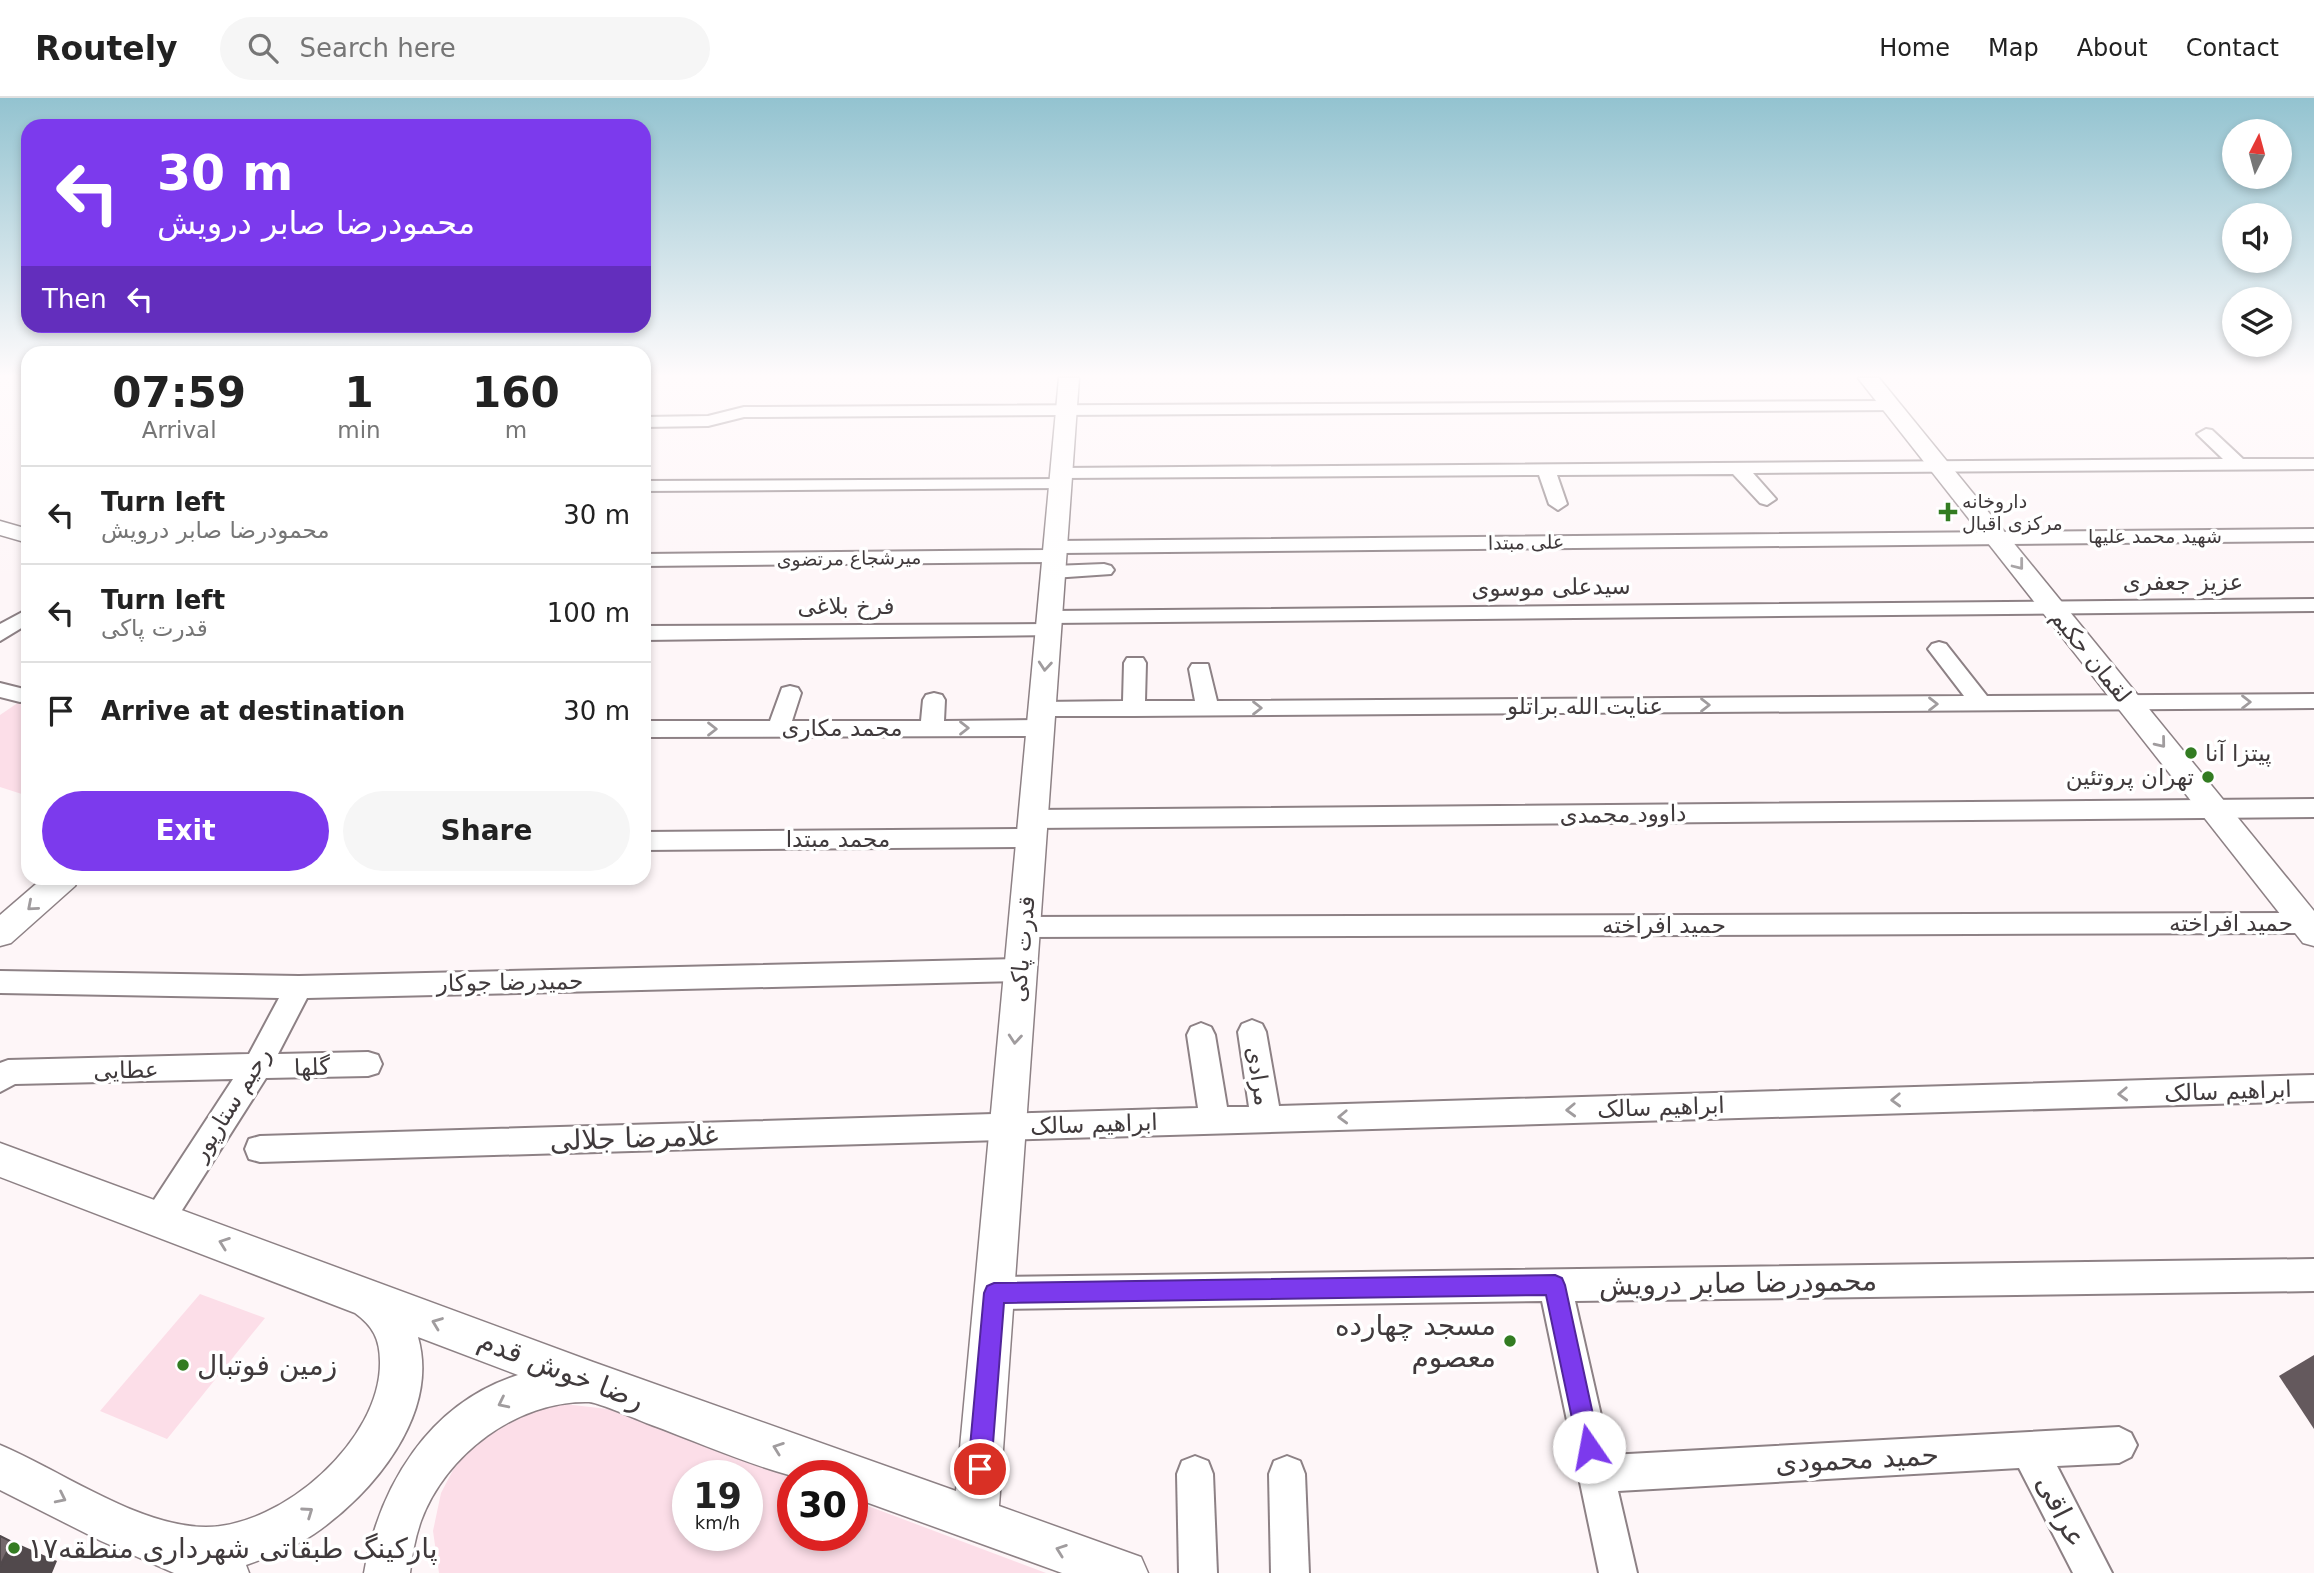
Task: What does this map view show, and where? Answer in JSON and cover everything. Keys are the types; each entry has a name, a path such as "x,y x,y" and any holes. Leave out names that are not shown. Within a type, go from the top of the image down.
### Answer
{"street":[{"name":"قدرت پاکی","path":"975,1519 1064,447"},
{"name":"لقمان حکیم","path":"1925,447 2213,809 2311,926"},
{"path":"2220,447 2239,465"},
{"path":"651,486 1546,471 2314,464"},
{"path":"1739,469 1766,499"},
{"path":"1546,471 1558,504"},
{"path":"0,528 21,534"},
{"name":"شهید محمد علیها","path":"1997,537 2314,535"},
{"name":"علی مبتدا","path":"1054,558 1997,537"},
{"path":"1054,558 1104,570"},
{"name":"میرشجاع مرتضوی","path":"651,560 1054,558"},
{"name":"عزیز جعفری","path":"2053,607 2314,605"},
{"name":"سیدعلی موسوی","path":"1049,624 2053,607"},
{"path":"0,634 21,620"},
{"name":"فرخ بلاغی","path":"651,633 1049,624"},
{"path":"1939,649 1982,704"},
{"path":"1134,709 1135,663"},
{"path":"1200,669 1207,708"},
{"path":"779,728 790,693"},
{"path":"932,728 934,700"},
{"name":"عنایت الله براتلو","path":"1041,718 1134,709 1207,708 2314,701"},
{"name":"محمد مکاری","path":"651,729 932,728 1041,718"},
{"name":"داوود محمدی","path":"1032,828 2314,808"},
{"name":"محمد مبتدا","path":"651,841 1032,828"},
{"path":"0,934 56,885"},
{"name":"حمید افراخته","path":"1024,927 2311,926"},
{"name":"حمیدرضا جوکار","path":"0,982 299,987 1020,970"},
{"name":"رحیم ستارپور","path":"159,1219 256,1069 299,987"},
{"name":"مرادی","path":"1252,1032 1266,1119"},
{"path":"1201,1035 1215,1121"},
{"name":"گلها","path":"256,1069 368,1065"},
{"name":"عطایی","path":"0,1080 8,1072 256,1069"},
{"name":"ابراهیم سالک","path":"1008,1127 2314,1088"},
{"name":"غلامرضا جلالی","path":"260,1149 1008,1127"},
{"name":"رضا خوش قدم","path":"0,1160 593,1383 1125,1573"},
{"name":"محمودرضا صابر درویش","path":"994,1293 2314,1275"},
{"path":"1555,1285 1618,1573"},
{"path":"151,1541 184,1549 209,1550 237,1546 265,1536 293,1522 320,1503 365,1458 382,1432 394,1406 402,1356 398,1335 389,1317 376,1303 361,1294"},
{"path":"387,1573 396,1525 408,1496 425,1469 467,1425 491,1408 529,1392 542,1388 593,1383"},
{"name":"حمید محمودی","path":"1595,1474 2119,1445"},
{"name":"عراقی","path":"2029,1450 2093,1573"},
{"path":"0,1467 151,1541 226,1573"},
{"path":"1195,1474 1198,1573"},
{"path":"1287,1474 1290,1573"}],"shaded area":[{"path":"21,701 21,794 0,787 0,715"},
{"name":"زمین فوتبال","path":"200,1294 265,1318 167,1439 100,1411"},
{"path":"564,1404 608,1409 745,1460 672,1460 672,1551 763,1551 763,1467 777,1472 777,1551 868,1551 868,1506 1046,1573 439,1573 433,1531 441,1493 453,1470 474,1443 529,1407"}],"building":[{"path":"0,1536 12,1542 0,1566"}],"place":[{"name":"داروخانه مرکزی اقبال","path":"1948,512"},
{"name":"پیتزا آنا","path":"2191,753"},
{"name":"تهران پروتئین","path":"2208,777"},
{"name":"مسجد چهارده معصوم","path":"1510,1341"},
{"name":"زمین فوتبال","path":"183,1365"},
{"name":"پارکینگ طبقاتی شهرداری منطقه۱۷","path":"14,1548"}],"route":[{"path":"980,1469 994,1293 1555,1285 1589,1447"}]}
